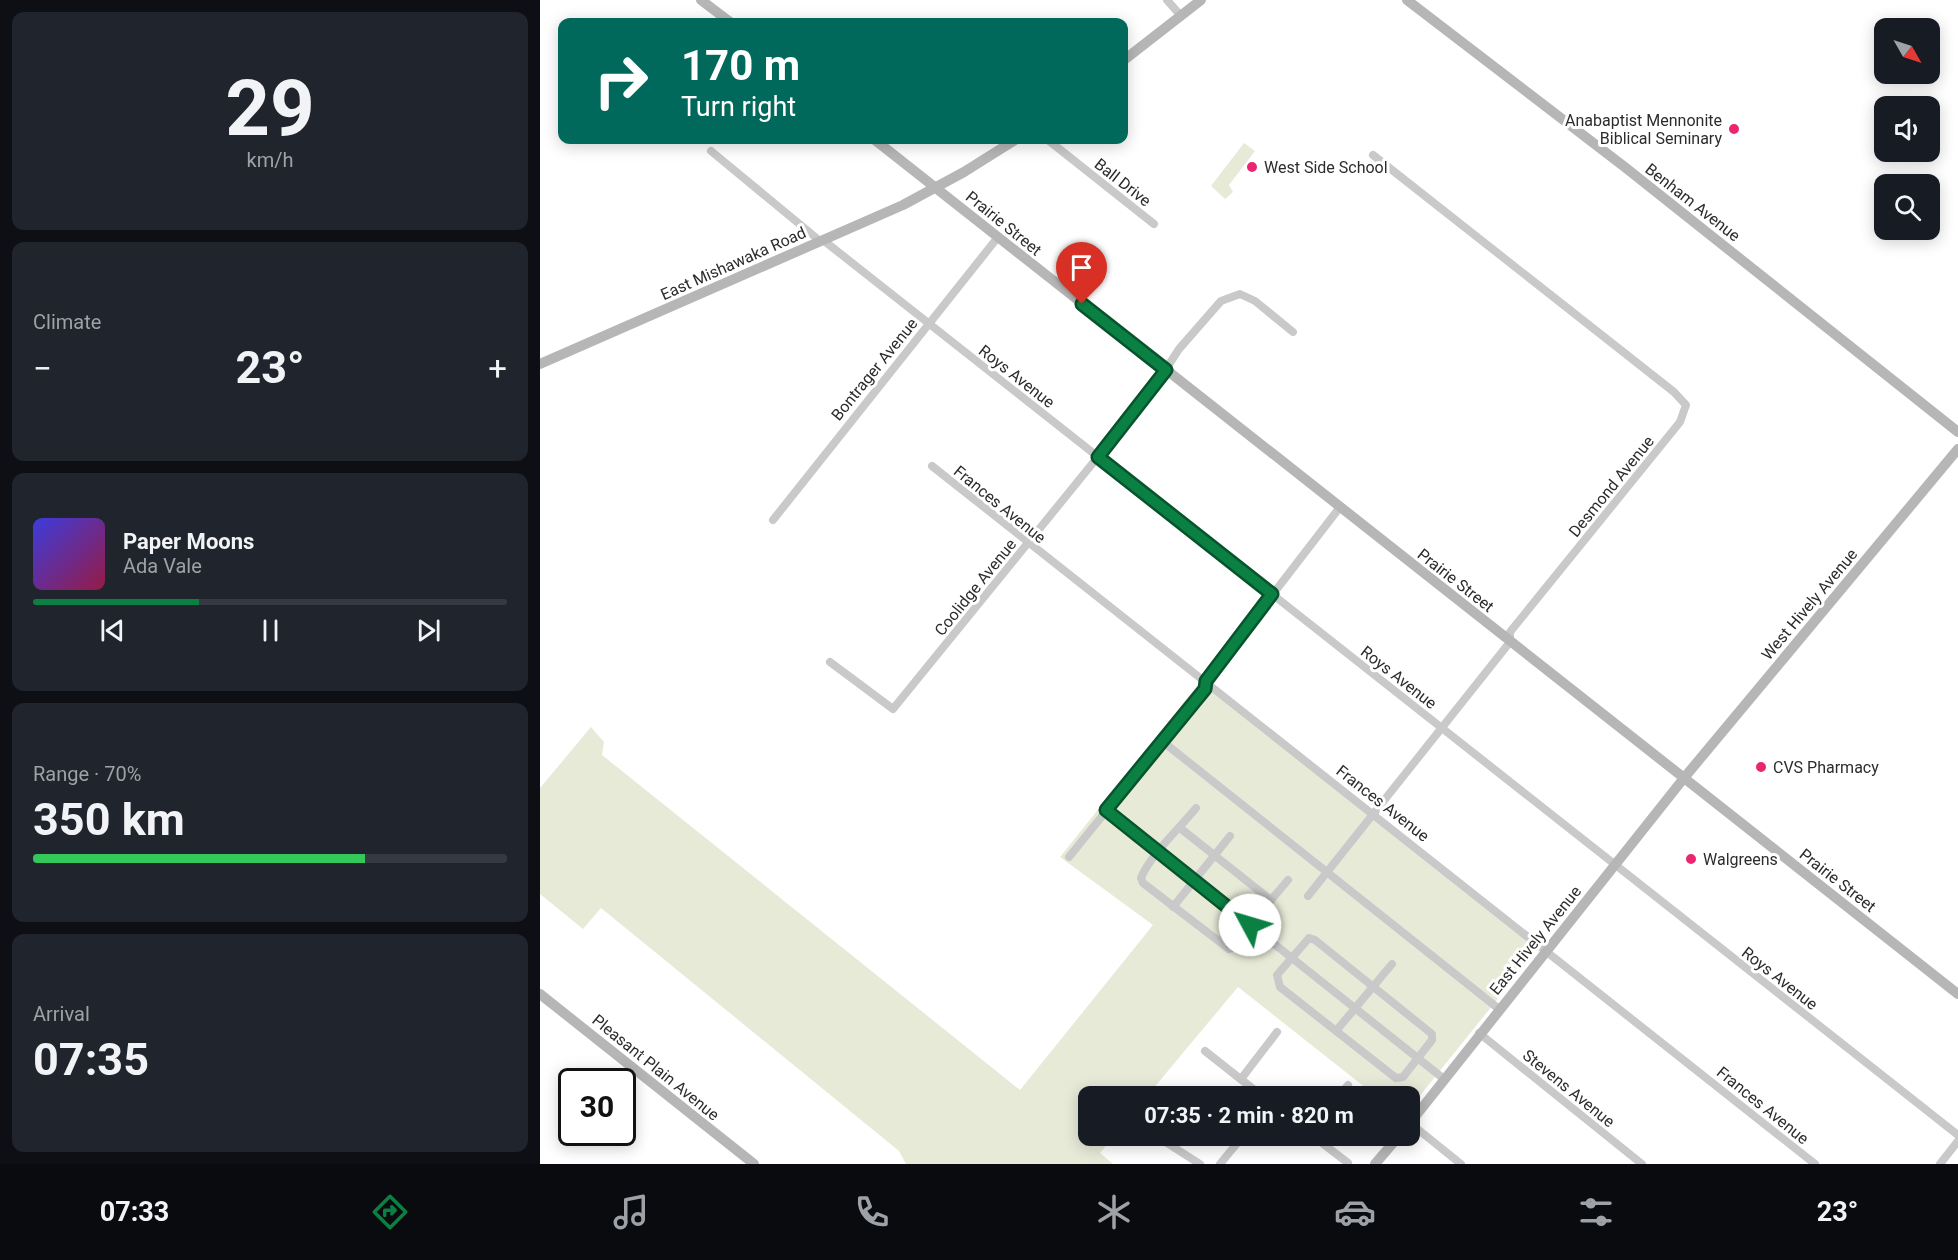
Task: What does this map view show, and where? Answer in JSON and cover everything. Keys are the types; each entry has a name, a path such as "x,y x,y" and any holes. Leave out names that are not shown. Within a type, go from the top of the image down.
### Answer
{"main road":[{"path":"701,0 724,18"},
{"path":"1128,57 1201,0"},
{"name":"Benham Avenue","path":"1407,0 1626,168 1958,432"},
{"name":"Prairie Street","path":"880,144 1958,994"},
{"name":"East Mishawaka Road","path":"540,364 936,188 1008,144"},
{"name":"West Hively Avenue","path":"1684,778 1958,449"},
{"name":"East Hively Avenue","path":"1420,1110 1479,1033 1684,778"},
{"name":"Pleasant Plain Avenue","path":"540,994 754,1164"},
{"path":"1375,1164 1390,1146"}],"street":[{"path":"1167,0 1181,16"},
{"name":"Ball Drive","path":"1053,144 1154,224"},
{"name":"Roys Avenue","path":"711,151 821,241 929,322 1958,1135"},
{"name":"Desmond Avenue","path":"1308,896 1510,642 1510,632 1680,422 1686,405 1674,392 1373,155"},
{"name":"Bontrager Avenue","path":"773,520 998,237"},
{"name":"Coolidge Avenue","path":"830,662 893,710 1098,457 1166,370 1179,349 1221,301 1240,294 1255,301 1293,332"},
{"name":"Frances Avenue","path":"932,466 1815,1164"},
{"path":"1069,857 1205,689 1206,681 1340,507"},
{"path":"1162,741 1499,1009"},
{"path":"1196,808 1159,852 1141,878 1143,883 1173,907 1229,949 1235,946 1288,880"},
{"path":"1106,810 1444,1080"},
{"path":"1180,828 1271,900"},
{"path":"1173,907 1230,836"},
{"path":"1309,938 1315,940 1372,987 1432,1034 1432,1040 1403,1077 1396,1078 1280,987 1277,975 1304,941 1309,938"},
{"path":"1336,1031 1392,964"},
{"path":"1241,1079 1278,1032"},
{"name":"Stevens Avenue","path":"1479,1033 1642,1164"},
{"path":"1204,1051 1250,1086"},
{"path":"1420,1131 1461,1164"},
{"path":"1940,1164 1958,1141"},
{"path":"1172,1146 1200,1164"},
{"path":"1220,1164 1235,1146"},
{"path":"1326,1146 1348,1163"}],"green space":[{"path":"1244,143 1255,151 1229,185 1233,192 1225,199 1211,186"},
{"path":"1201,681 1530,942 1534,948 1533,955 1420,1096 1420,1086 1363,1086 1238,987 1155,1086 1078,1086 1078,1146 1106,1146 1100,1153 1113,1164 906,1164 899,1151 601,908 583,929 540,894 540,788 591,727 604,742 602,755 1020,1090 1153,925 1060,857"}],"place":[{"name":"Anabaptist Mennonite Biblical Seminary","path":"1734,129"},
{"name":"West Side School","path":"1252,167"},
{"name":"CVS Pharmacy","path":"1761,767"},
{"name":"Walgreens","path":"1691,859"}],"route":[{"path":"1082,304 1166,370 1153,390 1098,457 1272,594 1206,681 1205,689 1106,810 1250,925"}]}
